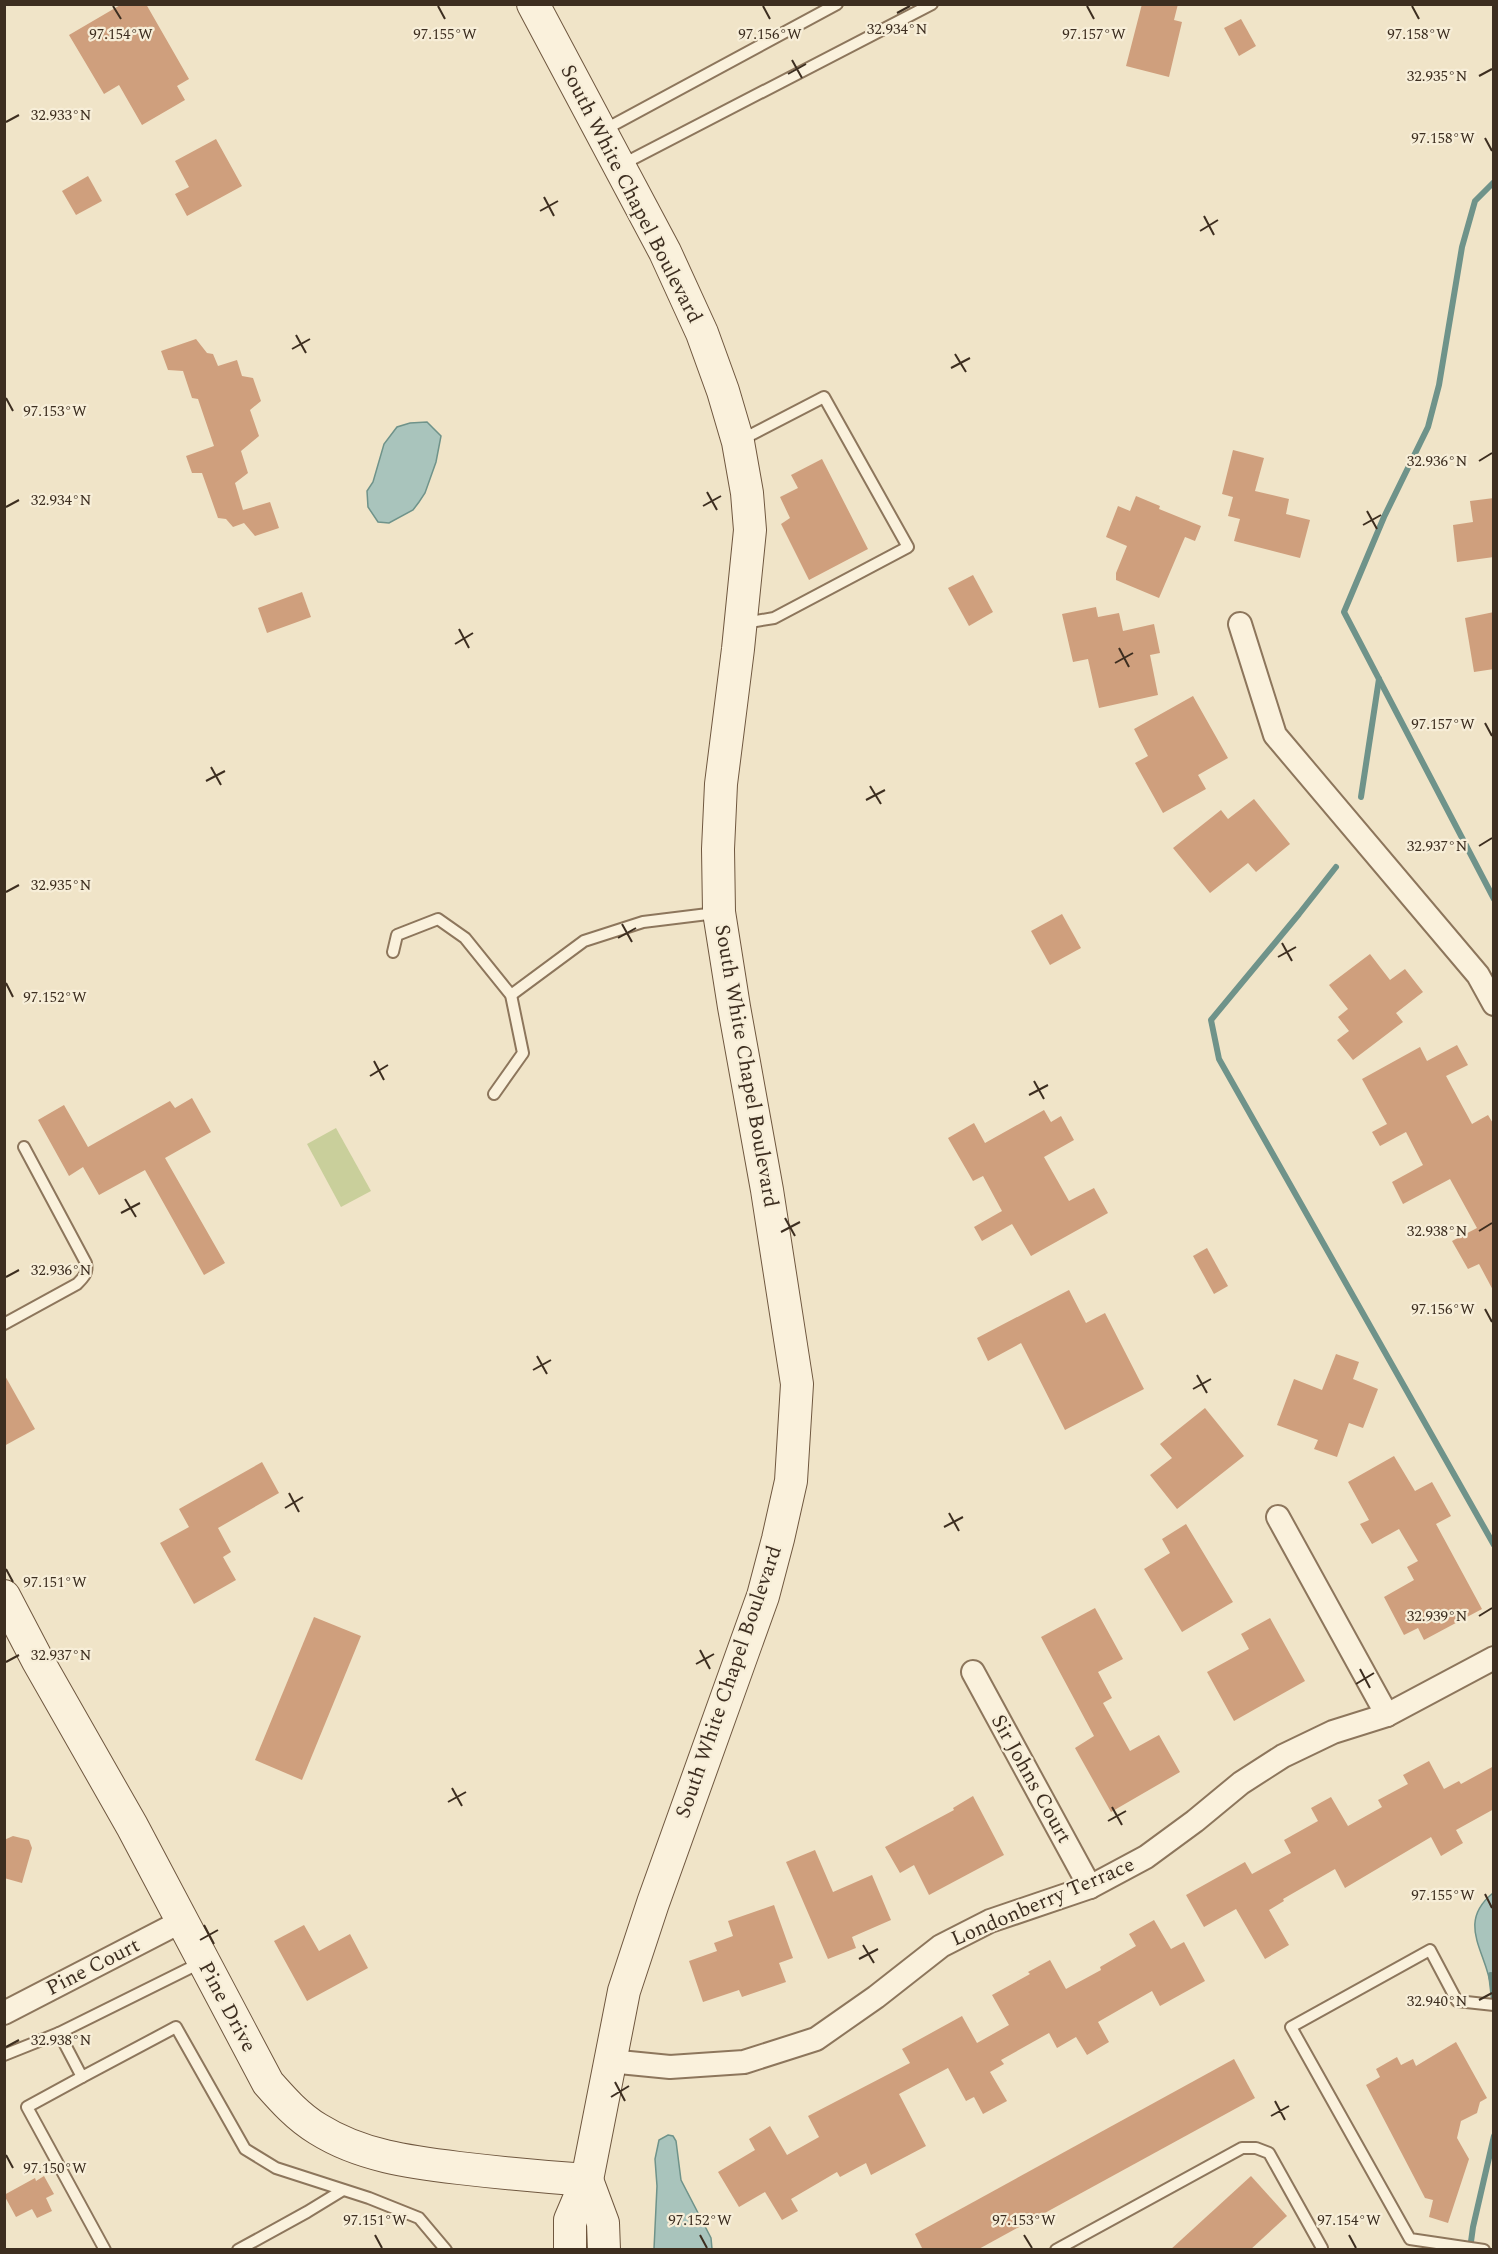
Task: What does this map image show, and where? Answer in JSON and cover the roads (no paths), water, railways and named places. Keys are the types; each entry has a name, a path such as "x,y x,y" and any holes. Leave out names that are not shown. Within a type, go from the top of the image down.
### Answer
{"main road":[{"name":"South White Chapel Boulevard","path":"533,4 665,252 702,333 738,442 747,493 750,530 721,784 718,849 719,912 767,1190 797,1384 791,1481 763,1596 652,1903 624,1991 587,2180 570,2220 570,2250"},
{"name":"Pine Drive","path":"4,1596 38,1661 132,1826 268,2083 291,2109 319,2130 350,2145 384,2157 517,2175 587,2180"},
{"path":"587,2180 603,2223 604,2250"}],"street":[{"path":"1240,624 1275,735 1486,970 1494,1004"},
{"path":"1278,1516 1387,1715"},
{"name":"Londonberry Terrace","path":"609,2061 670,2067 744,2062 816,2039 941,1946 990,1922 1090,1887 1146,1857 1241,1783 1283,1756 1333,1732 1387,1715 1494,1659"},
{"name":"Sir Johns Court","path":"973,1672 1090,1887"},
{"name":"Pine Court","path":"4,2013 182,1921"}],"lane":[{"path":"601,131 837,4"},
{"path":"619,166 932,4"},
{"path":"738,442 824,398 908,547 774,618 741,623"},
{"path":"511,995 584,941 643,922 719,912"},
{"path":"393,952 398,935 438,919 465,938 511,995 523,1053 494,1094"},
{"path":"4,1324 77,1284 85,1277 87,1270 86,1263 24,1147"},
{"path":"1484,2250 1410,2239 1291,2027 1430,1950 1457,2001 1494,2005"},
{"path":"4,2055 59,2033 202,1962"},
{"path":"105,2250 27,2107 176,2027 245,2149 276,2168 419,2218 446,2250"},
{"path":"59,2033 82,2077"},
{"path":"1056,2250 1242,2148 1256,2148 1269,2154 1321,2249"},
{"path":"238,2250 343,2190"}],"water":[{"path":"427,422 441,436 436,462 425,493 413,510 389,523 378,522 368,507 367,491 373,482 384,444 397,427 410,423"},
{"path":"1493,1893 1493,1988 1476,1938 1475,1926 1476,1915 1482,1904"},
{"path":"668,2135 673,2136 676,2141 681,2180 711,2238 712,2249 654,2249 657,2186 655,2159 659,2140"}],"waterway":[{"path":"1494,182 1475,201 1462,247 1439,385 1428,427 1384,517 1344,612 1494,899"},
{"path":"1361,797 1379,679"},
{"path":"1336,867 1211,1020 1219,1059 1494,1545"},
{"path":"1491,1975 1494,2001"},
{"path":"1470,2249 1494,2136"}]}
